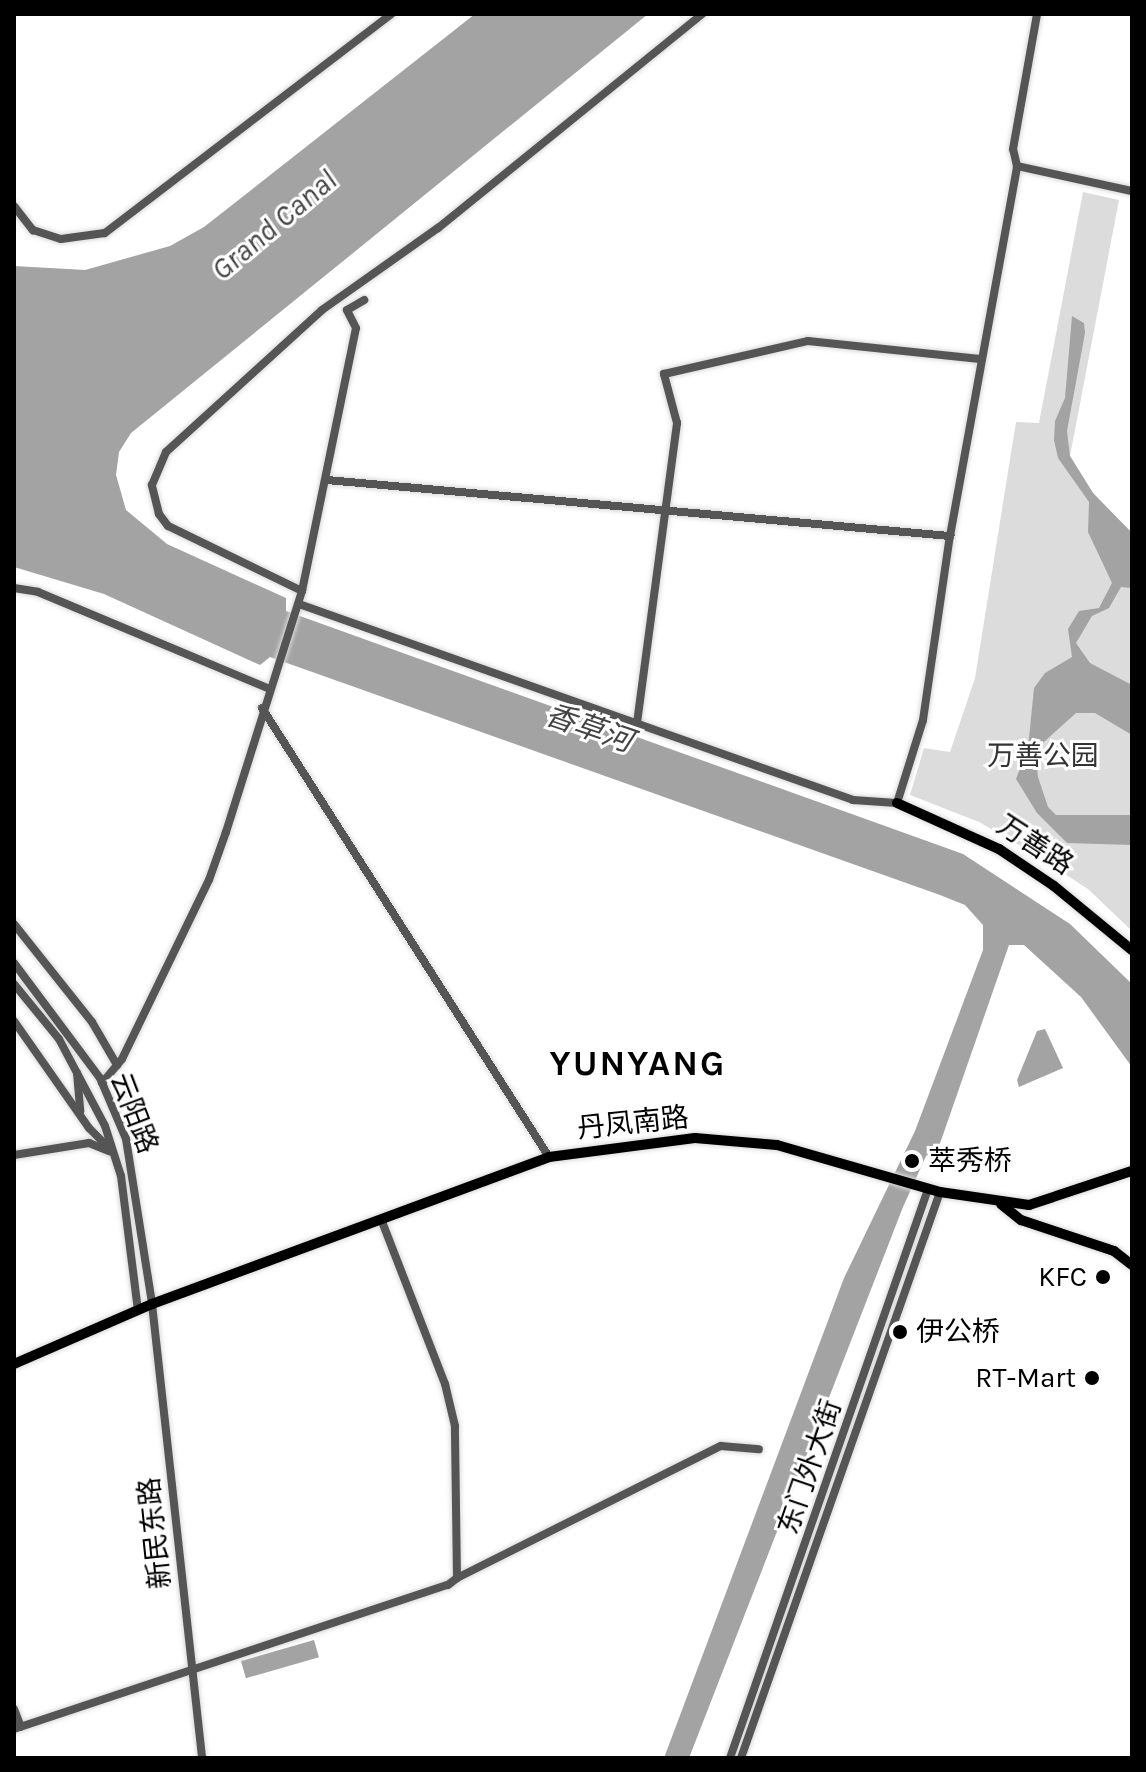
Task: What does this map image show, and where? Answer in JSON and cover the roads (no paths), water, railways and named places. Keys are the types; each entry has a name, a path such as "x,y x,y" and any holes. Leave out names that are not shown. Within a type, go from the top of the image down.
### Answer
{"main road":[{"name":"万善路","path":"897,803 999,849 1102,922 1132,950"},
{"name":"丹凤南路","path":"14,1364 152,1304 549,1157 695,1138 777,1145 940,1192 1001,1204 1029,1205 1132,1171"},
{"path":"1001,1204 1021,1220 1114,1251 1132,1265"}],"street":[{"path":"14,206 33,230 61,239 105,233 391,14"},
{"path":"302,591 168,526 159,514 152,485 166,452 322,310 438,228 702,14"},
{"path":"299,606 853,800 897,803 923,720 980,359 1017,166 1013,149 1037,14"},
{"path":"1017,166 1132,191"},
{"path":"102,1083 117,1065 209,880 273,671 299,606 356,328 347,310 364,300"},
{"path":"637,723 677,423 664,374 808,341 980,359"},
{"path":"327,480 950,536"},
{"path":"14,588 38,592 268,688"},
{"path":"262,708 549,1157"},
{"path":"14,924 92,1022 117,1065"},
{"name":"云阳路","path":"14,963 59,1017 102,1083 126,1139 152,1304"},
{"name":"云阳路","path":"14,984 77,1068 114,1153 138,1310"},
{"path":"14,1021 80,1114 114,1153"},
{"path":"77,1068 80,1114 89,1143"},
{"path":"14,1155 89,1143 114,1153"},
{"name":"东门外大街","path":"730,1758 928,1189"},
{"name":"东门外大街","path":"741,1758 940,1192"},
{"path":"381,1219 445,1384 455,1426 457,1578"},
{"name":"新民东路","path":"152,1304 202,1758"},
{"path":"14,1709 18,1728 448,1585 721,1446 759,1449"}],"water":[{"path":"475,14 648,14 131,433 119,452 116,475 126,510 167,544 286,598 286,611 963,854 1070,924 1132,984 1132,1067 1081,997 1024,945 1009,945 939,1146 926,1156 903,1207 689,1758 664,1758 844,1278 915,1131 983,950 983,925 965,905 940,895 270,657 260,665 104,594 14,567 14,266 85,270 170,246 204,227"},
{"path":"1072,316 1084,323 1085,333 1067,431 1070,456 1093,493 1132,533 1132,588 1121,587 1109,608 1092,616 1076,643 1090,663 1132,685 1132,735 1095,713 1076,713 1035,750 1038,777 1048,807 1056,815 1132,815 1132,845 1067,843 1037,813 1016,779 1028,748 1034,688 1045,673 1072,657 1068,629 1079,611 1099,608 1112,583 1088,532 1089,502 1058,458 1054,440 1055,421 1065,398"},
{"path":"1045,1029 1063,1068 1019,1087 1017,1080 1037,1031"},
{"path":"314,1640 319,1657 246,1678 241,1661"}],"place":[{"name":"萃秀桥","path":"912,1161"},
{"name":"KFC","path":"1103,1277"},
{"name":"伊公桥","path":"900,1332"},
{"name":"RT-Mart","path":"1092,1378"}],"district":[{"name":"YUNYANG","path":"638,1064"}],"water label":[{"name":"Grand Canal","path":"274,225"},
{"name":"香草河","path":"589,728"}],"park label":[{"name":"万善公园","path":"1043,756"}]}
